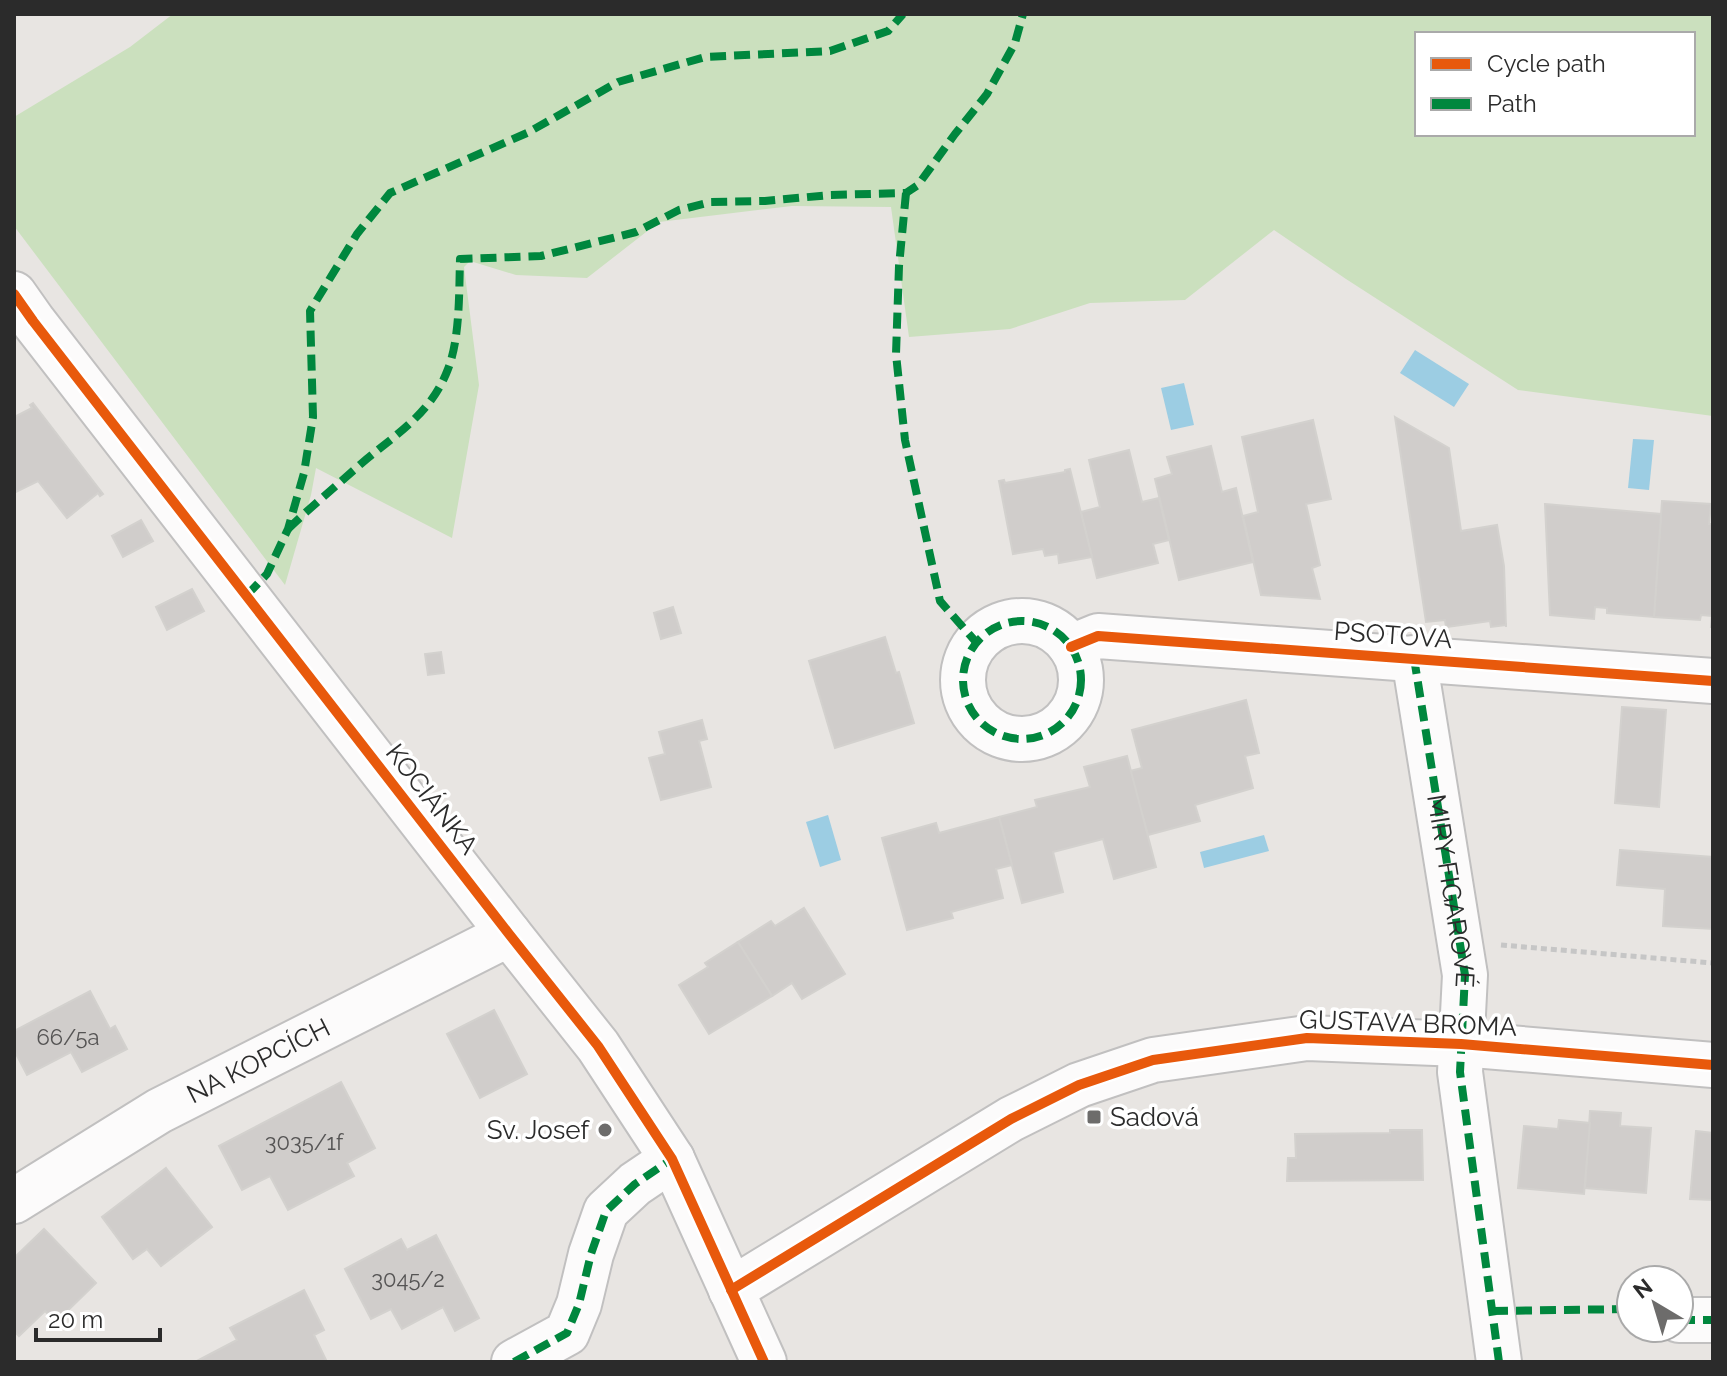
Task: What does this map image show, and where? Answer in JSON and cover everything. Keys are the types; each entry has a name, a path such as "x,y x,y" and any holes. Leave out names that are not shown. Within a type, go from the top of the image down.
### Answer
{"street":[{"name":"KOCIÁNKA","path":"14,294 598,1046 672,1159 764,1362"},
{"name":"PSOTOVA","path":"1071,647 1098,636 1713,681"},
{"name":"MIRY FIGAROVÉ","path":"1414,658 1465,975 1460,1072 1499,1362"},
{"name":"NA KOPCÍCH","path":"14,1201 159,1111 509,934"},
{"name":"GUSTAVA BROMA","path":"731,1290 1011,1119 1079,1085 1153,1060 1307,1038 1461,1044 1713,1065"},
{"path":"514,1362 567,1333 579,1304 591,1254 606,1211 635,1184 672,1159"}],"path":[{"path":"1460,942 1713,963"}],"green space":[{"path":"173,14 1713,14 1713,416 1518,390 1274,230 1185,300 1090,303 1010,329 909,337 891,207 792,206 659,222 587,278 516,275 470,261 464,267 479,385 452,538 316,468 285,585 14,226 14,117 130,47"}],"water":[{"path":"1415,350 1469,384 1454,407 1400,373"},
{"path":"1184,383 1194,425 1171,430 1161,388"},
{"path":"1633,439 1654,440 1649,490 1628,488"},
{"path":"828,815 841,860 820,867 806,822"},
{"path":"1264,835 1269,851 1204,868 1200,852"}],"building":[{"path":"33,403 103,494 100,496 98,493 67,518 38,481 14,493 14,417 32,408 30,405"},
{"path":"1395,417 1449,448 1461,531 1497,525 1504,566 1506,625 1491,627 1490,621 1446,627 1445,620 1426,622"},
{"path":"1313,420 1331,499 1306,504 1320,565 1312,568 1320,599 1261,595 1243,516 1258,512 1242,437"},
{"path":"1211,446 1222,492 1236,488 1253,562 1179,580 1155,479 1172,474 1167,457"},
{"path":"1129,450 1142,502 1159,498 1169,540 1153,544 1158,563 1097,578 1081,512 1100,507 1089,460"},
{"path":"1070,469 1092,557 1059,563 1058,554 1045,556 1043,549 1013,554 999,481 1004,480 1005,483"},
{"path":"1662,501 1711,504 1713,627 1712,616 1701,615 1700,620 1654,617"},
{"path":"1545,504 1661,514 1654,617 1607,613 1607,608 1595,607 1594,619 1550,615"},
{"path":"141,520 153,541 123,557 112,536"},
{"path":"192,589 204,611 167,630 156,607"},
{"path":"673,607 681,633 661,639 654,613"},
{"path":"885,637 914,723 835,748 809,661"},
{"path":"441,652 444,673 428,675 425,654"},
{"path":"1246,700 1259,753 1245,756 1253,788 1195,805 1200,821 1148,835 1130,771 1142,768 1132,730"},
{"path":"1622,707 1666,710 1659,807 1615,803"},
{"path":"702,720 707,739 699,741 711,787 661,800 649,758 665,754 659,732"},
{"path":"1127,756 1156,867 1114,879 1103,839 1053,852 1063,892 1022,903 999,817 1037,807 1035,800 1090,787 1084,767"},
{"path":"999,817 1012,865 996,869 1003,898 951,912 953,918 907,930 882,838 936,823 939,833"},
{"path":"1620,850 1713,857 1713,929 1663,926 1665,889 1617,885"},
{"path":"804,908 845,974 802,999 792,983 772,996 738,942 771,921 775,926"},
{"path":"738,942 772,996 709,1034 679,985 708,967 705,963"},
{"path":"90,991 110,1029 115,1026 127,1049 82,1072 71,1052 27,1075 14,1050 14,1031"},
{"path":"494,1010 527,1074 480,1098 447,1034"},
{"path":"341,1082 375,1148 347,1163 354,1176 288,1210 270,1176 242,1190 219,1146"},
{"path":"1590,1111 1621,1113 1620,1126 1651,1128 1646,1193 1585,1188"},
{"path":"1559,1120 1590,1123 1584,1194 1518,1188 1524,1126 1558,1129"},
{"path":"1390,1130 1422,1130 1423,1180 1287,1181 1288,1158 1296,1158 1295,1134 1390,1133"},
{"path":"1696,1131 1713,1133 1713,1200 1690,1199"},
{"path":"166,1168 212,1227 161,1266 147,1249 133,1259 102,1217"},
{"path":"44,1229 96,1283 56,1322 45,1311 19,1336 14,1331 14,1258"},
{"path":"436,1235 479,1318 455,1331 443,1307 402,1329 391,1309 371,1319 345,1269 401,1239 407,1250"},
{"path":"304,1290 324,1330 314,1335 327,1362 195,1362 237,1340 230,1328"}],"marked path":[{"path":"247,595 267,574 288,529 304,473 313,417 310,311 357,234 390,193 527,133 618,82 705,57 830,51 888,31 903,14"},
{"path":"288,529 411,422 441,385 455,344 460,259 541,256 636,232 679,210 711,202 906,193 918,185 987,94 1015,43 1023,14"},
{"path":"906,193 899,266 896,354 905,440 940,601 976,642"},
{"path":"1022,621 1045,625 1064,638 1077,657 1081,680 1077,703 1064,722 1045,735 1022,739 999,735 980,722 967,703 963,680 967,657 980,638 999,625 1022,621"},
{"path":"1414,658 1465,975 1460,1072 1499,1362"},
{"path":"514,1362 567,1333 579,1304 591,1254 606,1211 635,1184 672,1159"},
{"path":"1492,1311 1615,1309"},
{"path":"1695,1320 1713,1320"}],"cycle path":[{"path":"14,294 598,1046 672,1159 764,1362"},
{"path":"1071,647 1098,636 1713,681"},
{"path":"731,1290 1011,1119 1079,1085 1153,1060 1307,1038 1461,1044 1713,1065"}],"place":[{"name":"Sadová","path":"1094,1117"},
{"name":"Sv. Josef","path":"605,1130"}]}
